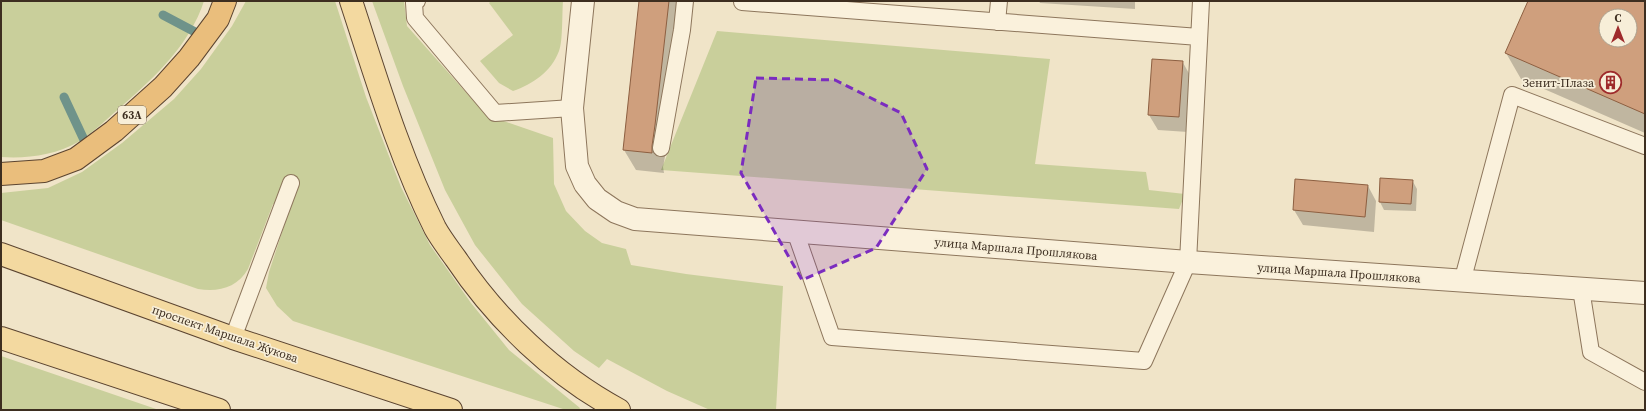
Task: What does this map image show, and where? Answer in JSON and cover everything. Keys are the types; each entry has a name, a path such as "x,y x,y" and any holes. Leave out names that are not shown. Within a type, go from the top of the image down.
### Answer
{"highway":[{"name":"63A","path":"1,174 44,171 76,159 114,131 163,87 189,58 218,19 225,1"}],"main road":[{"path":"351,1 384,102 409,171 436,230 462,269 495,311 544,359 600,400 618,410"},
{"name":"проспект Маршала Жукова","path":"1,254 233,338 450,410"},
{"path":"1,338 219,410"}],"street":[{"name":"улица Маршала Прошлякова","path":"583,1 572,108 577,166 585,184 597,199 616,212 635,220 1462,282 1645,293"}],"lane":[{"path":"417,1 414,3 415,18 495,112 572,108"},
{"path":"661,148 682,30 685,1"},
{"path":"997,22 999,1"},
{"path":"795,231 832,338 1144,361 1188,262 1201,1"},
{"path":"742,2 837,5 997,22 1199,37"},
{"path":"1462,282 1512,95 1645,146"},
{"path":"233,338 291,183"},
{"path":"1581,289 1591,352 1645,382"}],"highlighted area":[{"path":"756,78 835,80 901,113 927,169 876,248 802,280 741,173"}],"green space":[{"path":"1,1 204,1 198,17 190,31 171,58 148,83 84,138 51,153 31,157 1,157"},
{"path":"246,1 335,1 366,97 401,187 430,245 471,303 509,350 580,408 579,410 566,410 293,321 277,306 266,288 269,272 290,208 273,204 248,269 244,275 238,281 227,287 213,290 198,289 1,220 1,193 48,188 82,172 122,143 174,99 201,69 232,26"},
{"path":"372,1 404,1 407,26 486,115 553,138 554,184 566,211 585,231 602,243 626,249 631,265 686,274 783,286 776,410 710,410 667,391 607,359 599,368 574,351 522,304 475,245 445,190 403,86"},
{"path":"491,1 563,1 561,41 556,58 546,71 534,81 513,91 499,83 480,61 513,35 489,3"},
{"path":"717,31 1050,59 1035,164 1146,172 1149,190 1185,194 1179,209 661,170"},
{"path":"1,356 159,410 1,410"}],"building":[{"path":"639,1 669,1 652,153 623,150"},
{"name":"Зенит-Плаза","path":"1528,1 1645,1 1645,114 1505,53"},
{"path":"1152,59 1183,61 1179,117 1148,115"},
{"path":"1380,178 1413,180 1411,204 1379,202"},
{"path":"1295,179 1368,185 1365,217 1293,210"}],"waterway":[{"path":"163,15 197,33"},
{"path":"64,97 85,142"}],"place":[{"name":"Зенит-Плаза","path":"1610,83"}]}
